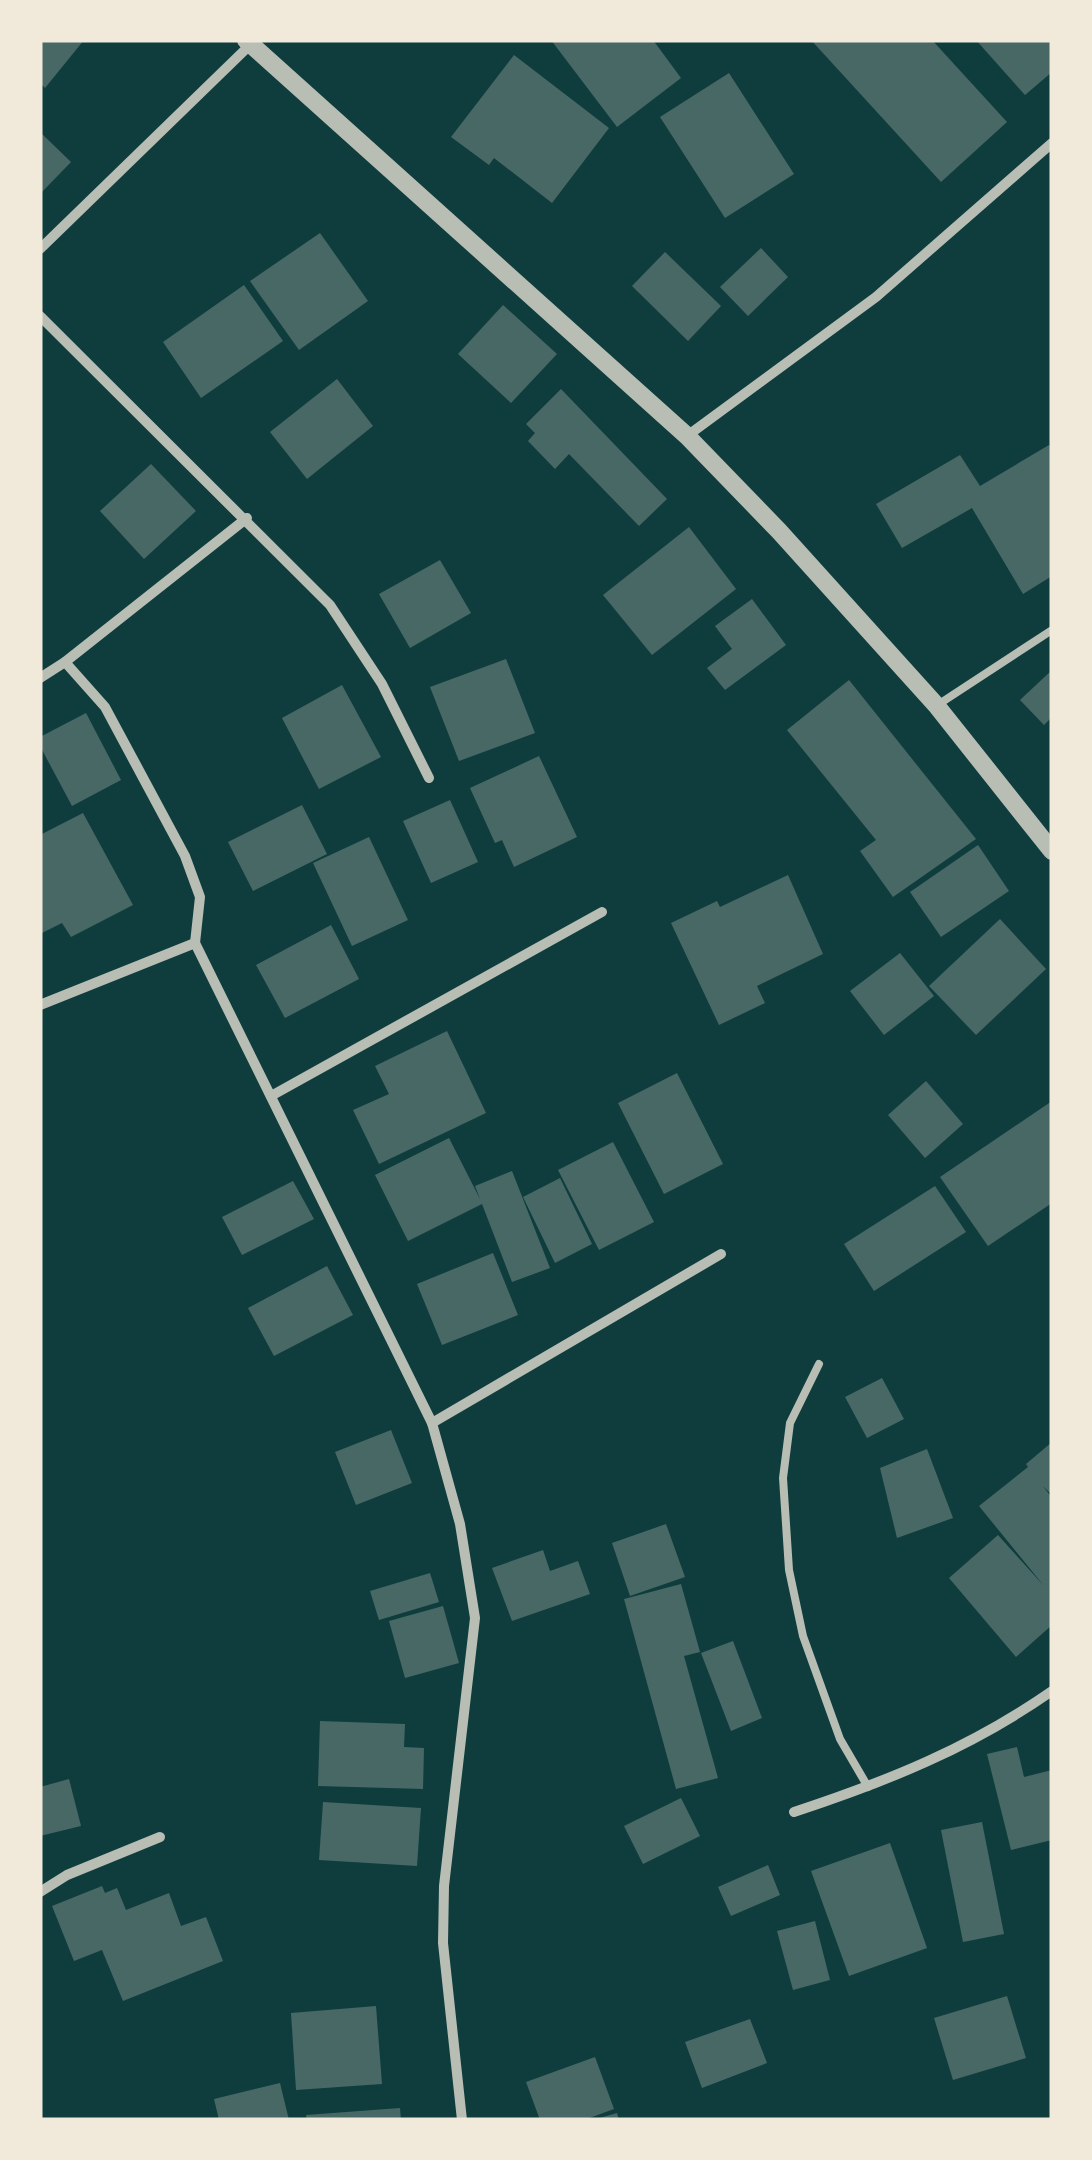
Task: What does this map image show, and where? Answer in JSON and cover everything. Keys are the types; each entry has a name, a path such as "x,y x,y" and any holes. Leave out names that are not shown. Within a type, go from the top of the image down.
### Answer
{"street":[{"path":"40,249 248,42 687,436 936,705 1052,851"},
{"path":"687,436 876,298 1052,142"},
{"path":"40,316 247,518 330,605 382,684 429,778"},
{"path":"40,678 247,518"},
{"path":"65,662 105,707 185,856 200,897 196,943 432,1423 460,1524 475,1618 444,1886 443,1942 462,2120"},
{"path":"271,1096 602,912"},
{"path":"40,1005 196,943"},
{"path":"432,1423 720,1254"},
{"path":"794,1812 934,1762 1009,1721 1052,1691"},
{"path":"40,1892 66,1876 160,1836"}],"lane":[{"path":"936,705 1052,630"},
{"path":"819,1364 790,1423 783,1478 789,1570 803,1636 840,1739 869,1788"}],"building":[{"path":"40,40 84,40 45,88 40,83"},
{"path":"551,40 653,40 681,78 617,127"},
{"path":"811,40 932,40 1007,122 941,182"},
{"path":"976,40 1052,40 1052,72 1025,95"},
{"path":"514,55 609,128 552,203 494,158 489,165 451,137"},
{"path":"729,73 794,174 725,218 660,117"},
{"path":"40,132 71,162 40,194"},
{"path":"320,233 368,301 299,350 250,281"},
{"path":"761,248 788,277 748,316 720,287"},
{"path":"665,252 721,306 688,341 632,286"},
{"path":"244,285 283,341 201,398 163,342"},
{"path":"503,305 557,354 511,403 458,354"},
{"path":"337,379 373,426 307,479 270,432"},
{"path":"561,389 667,499 639,526 569,454 555,469 528,441 535,433 526,424"},
{"path":"1049,445 1052,576 1023,594 972,508 902,548 876,504 960,455 980,486"},
{"path":"151,464 196,511 144,559 100,511"},
{"path":"689,527 736,589 652,655 603,595"},
{"path":"440,560 471,613 410,648 379,594"},
{"path":"752,599 786,645 725,690 707,668 732,649 715,626"},
{"path":"506,659 535,733 459,761 430,687"},
{"path":"1052,670 1052,717 1044,725 1020,700"},
{"path":"849,680 976,839 893,897 860,851 876,840 787,730"},
{"path":"342,685 381,757 319,789 282,718"},
{"path":"86,713 121,780 72,806 40,746 40,737"},
{"path":"539,756 577,837 514,867 502,840 495,843 470,788"},
{"path":"450,800 478,862 431,883 403,821"},
{"path":"302,805 327,854 253,891 228,842"},
{"path":"83,813 133,905 71,937 62,923 40,934 40,835"},
{"path":"369,837 408,920 352,946 313,863"},
{"path":"978,845 1009,891 941,937 910,892"},
{"path":"788,875 823,954 757,986 765,1003 719,1025 671,923 717,901 720,907"},
{"path":"1000,919 1046,969 976,1035 929,986"},
{"path":"331,925 359,979 285,1018 256,965"},
{"path":"900,953 934,996 884,1035 850,991"},
{"path":"447,1031 486,1113 379,1164 353,1110 389,1094 375,1066"},
{"path":"677,1073 723,1164 664,1194 618,1103"},
{"path":"926,1081 963,1124 925,1158 888,1115"},
{"path":"1052,1101 1052,1203 988,1246 940,1177"},
{"path":"449,1138 480,1199 475,1186 512,1171 550,1268 512,1282 482,1204 408,1241 375,1175"},
{"path":"613,1142 654,1222 599,1250 558,1170"},
{"path":"560,1178 592,1244 555,1263 523,1197"},
{"path":"293,1181 314,1219 242,1255 222,1217"},
{"path":"935,1186 966,1232 874,1291 844,1244"},
{"path":"493,1253 518,1315 442,1345 417,1284"},
{"path":"327,1266 353,1315 274,1356 248,1308"},
{"path":"882,1378 904,1419 867,1438 845,1397"},
{"path":"391,1430 412,1483 356,1505 335,1452"},
{"path":"1052,1442 1052,1495 1043,1486 1052,1498 1052,1625 1016,1657 949,1578 998,1535 1044,1586 979,1506"},
{"path":"927,1449 953,1518 897,1538 880,1468"},
{"path":"666,1524 685,1577 630,1596 612,1543"},
{"path":"543,1550 550,1571 578,1561 590,1594 512,1621 492,1568"},
{"path":"430,1573 439,1602 379,1620 370,1591"},
{"path":"681,1584 700,1652 684,1656 718,1778 676,1789 624,1599"},
{"path":"443,1606 459,1663 405,1678 389,1621"},
{"path":"733,1641 762,1718 731,1731 701,1653"},
{"path":"320,1721 405,1724 404,1747 424,1748 423,1789 318,1786"},
{"path":"1017,1747 1024,1777 1052,1770 1052,1840 1011,1850 987,1754"},
{"path":"69,1779 81,1826 40,1836 40,1787"},
{"path":"681,1798 700,1836 643,1864 624,1826"},
{"path":"323,1802 421,1808 417,1866 319,1860"},
{"path":"982,1822 1004,1934 963,1942 941,1830"},
{"path":"890,1843 927,1948 849,1976 811,1871"},
{"path":"768,1865 780,1895 731,1916 718,1887"},
{"path":"102,1886 105,1893 117,1888 126,1910 169,1893 181,1926 206,1917 223,1961 123,2001 102,1950 74,1961 52,1906"},
{"path":"815,1921 830,1980 793,1990 777,1931"},
{"path":"1007,1996 1026,2058 953,2080 934,2018"},
{"path":"376,2006 382,2084 296,2090 291,2013"},
{"path":"750,2019 767,2063 702,2088 685,2042"},
{"path":"595,2057 614,2109 584,2120 540,2120 526,2082"},
{"path":"280,2083 289,2120 219,2120 214,2099"},
{"path":"400,2108 401,2120 307,2120 306,2115"},
{"path":"617,2113 619,2120 596,2120 596,2119"}]}
